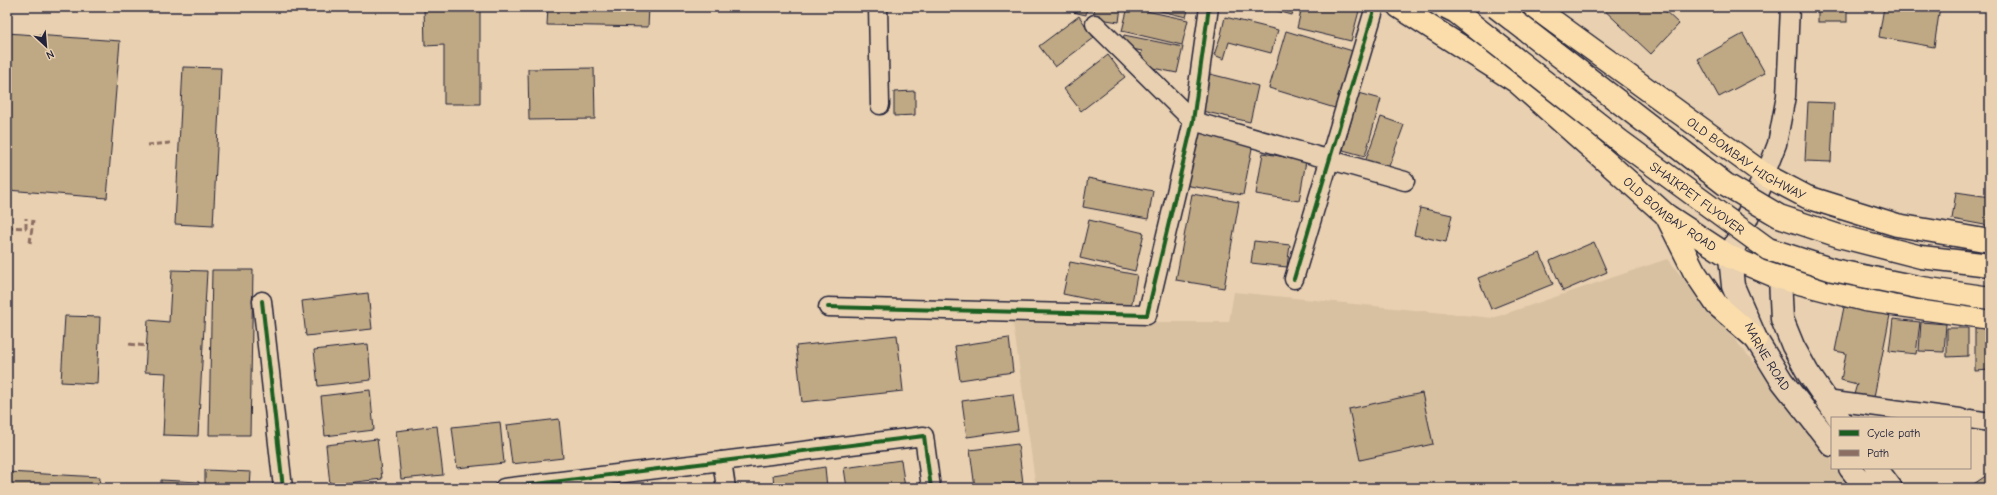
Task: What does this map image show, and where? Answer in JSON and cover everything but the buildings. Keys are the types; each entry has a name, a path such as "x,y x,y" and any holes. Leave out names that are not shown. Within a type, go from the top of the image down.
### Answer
{"main road":[{"name":"OLD BOMBAY ROAD","path":"1399,7 1517,82 1666,215 1730,256 1780,278 1865,300 1990,318"},
{"name":"SHAIKPET FLYOVER","path":"1446,7 1456,12 1620,141 1768,249 1833,270 1922,288 1990,298"},
{"name":"SHAIKPET FLYOVER","path":"1496,7 1725,184 1779,216 1839,236 1921,257 1990,265"},
{"name":"OLD BOMBAY HIGHWAY","path":"1534,7 1765,175 1807,197 1898,225 1990,241"},
{"path":"1730,256 1765,175"},
{"path":"1666,215 1694,271 1717,305 1756,339"},
{"name":"NARNE ROAD","path":"1730,256 1733,286 1756,339 1782,381 1831,444"},
{"name":"NARNE ROAD","path":"1780,278 1782,319 1793,346 1808,373 1838,417"},
{"path":"1851,469 1866,488"},
{"path":"1877,469 1891,488"}],"street":[{"path":"878,7 880,104"},
{"path":"828,307 1147,315 1193,121 1209,7"},
{"path":"1294,279 1374,7"},
{"path":"1765,175 1777,144 1786,96 1790,7"},
{"path":"1095,24 1193,121 1329,158 1406,181"},
{"path":"262,302 283,488"},
{"path":"1826,400 1953,417"},
{"path":"1971,419 1990,422"},
{"path":"504,488 532,486 924,436 931,488"},
{"path":"722,461 726,488"}],"shaded area":[{"path":"1667,259 1831,454 1831,469 1844,469 1859,488 1036,488 1013,322 1229,322 1234,292 1493,318"}],"marked path":[{"path":"147,145 170,143"},
{"path":"7,227 26,228 26,218"},
{"path":"30,243 33,220"},
{"path":"129,344 146,346"}],"cycle path":[{"path":"828,307 1147,315 1193,121 1209,7"},
{"path":"1294,279 1375,7"},
{"path":"262,301 283,488"},
{"path":"504,488 924,436 931,488"}]}
